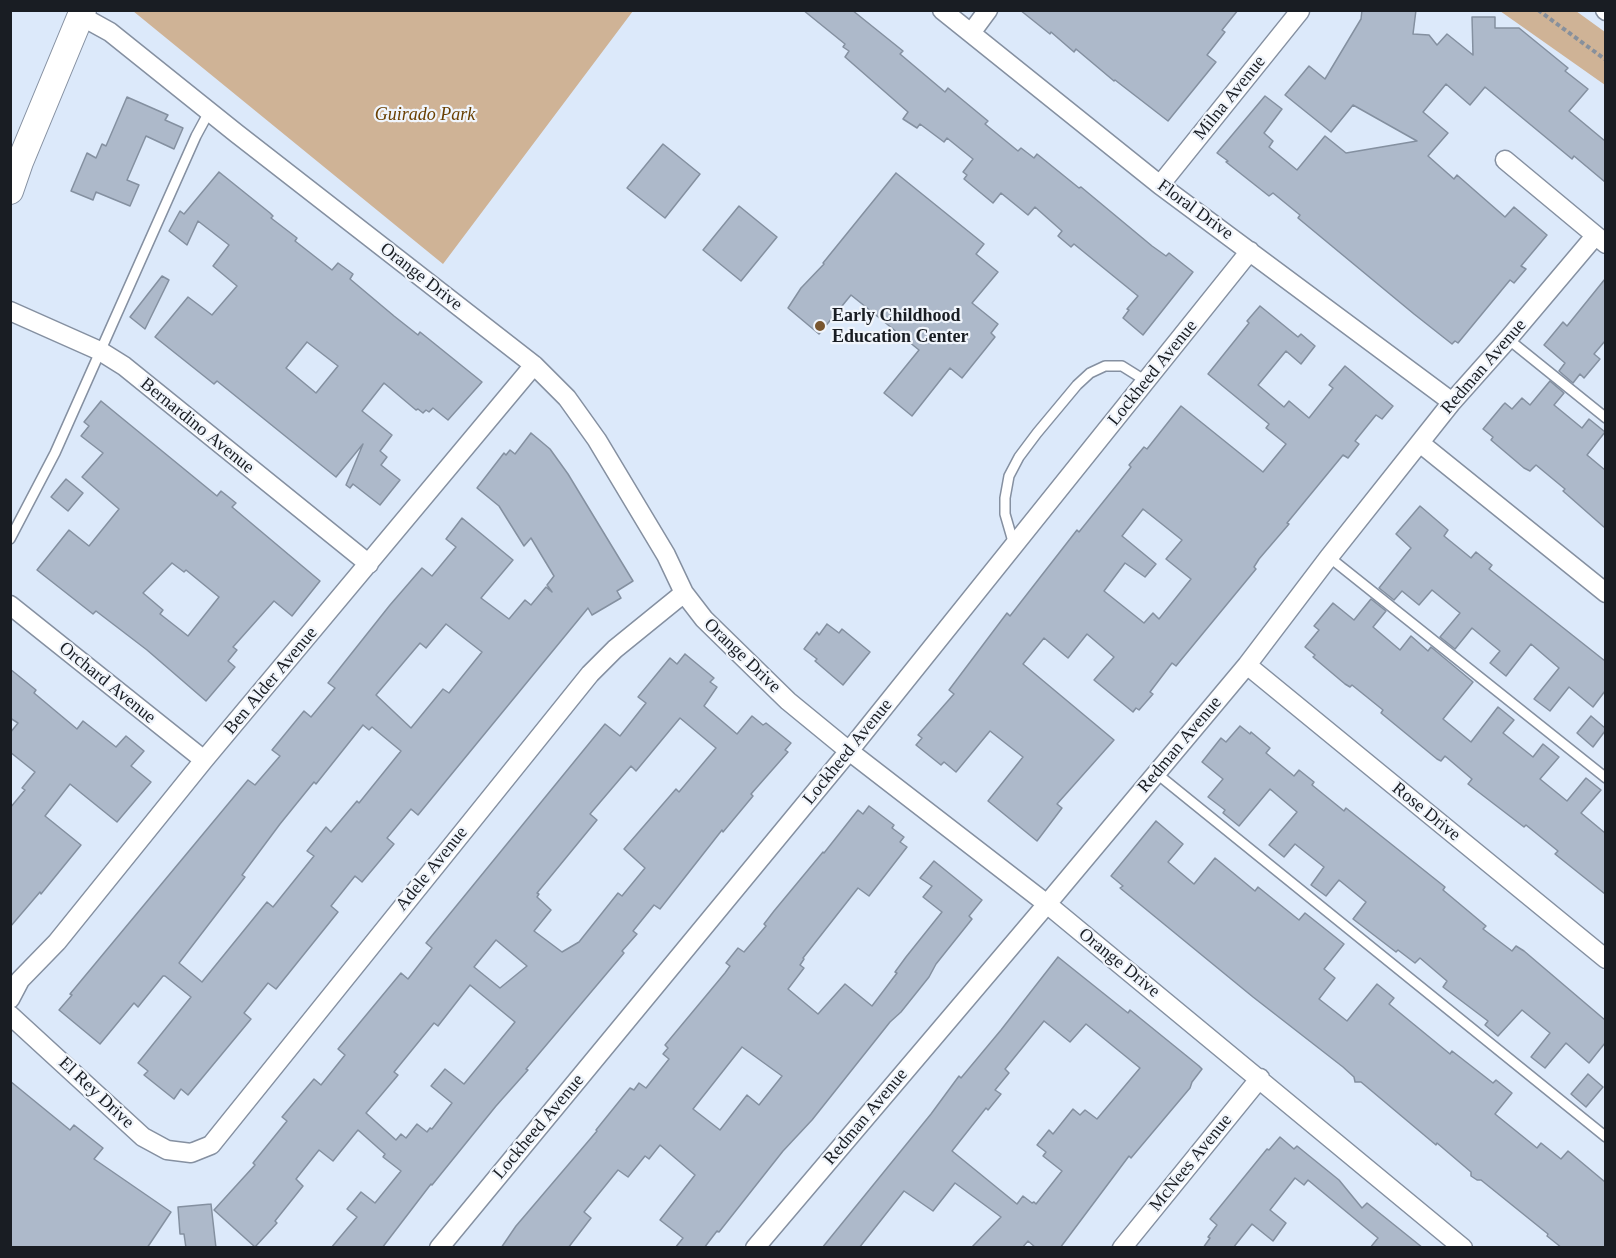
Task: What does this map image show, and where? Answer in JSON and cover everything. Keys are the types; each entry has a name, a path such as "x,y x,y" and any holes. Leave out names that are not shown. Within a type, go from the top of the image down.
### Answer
{"street":[{"name":"Floral Drive","path":"942,10 1160,185 1452,402"},
{"path":"971,33 988,10"},
{"name":"Milna Avenue","path":"1160,185 1300,11"},
{"path":"10,191 82,13"},
{"name":"Orange Drive","path":"82,13 110,32 534,365 567,398 597,440 666,555 684,593 704,619 788,701 1047,904 1463,1248"},
{"path":"1505,160 1600,240"},
{"name":"Redman Avenue","path":"755,1248 1247,665 1329,556 1452,402 1600,240"},
{"name":"Lockheed Avenue","path":"439,1248 849,751 1250,251"},
{"name":"Bernardino Avenue","path":"10,311 100,351 124,366 369,564"},
{"name":"Ben Alder Avenue","path":"10,999 20,980 57,942 204,760 534,365"},
{"path":"1420,443 1605,592"},
{"name":"Adele Avenue","path":"190,1153 211,1145 590,674 615,649 684,593"},
{"name":"Orchard Avenue","path":"10,605 204,760"},
{"name":"Rose Drive","path":"1247,665 1605,959"},
{"name":"El Rey Drive","path":"10,1015 143,1137 167,1150 190,1153"},
{"name":"McNees Avenue","path":"1122,1248 1260,1078"}],"lane":[{"path":"10,539 55,453 196,136 209,112"},
{"path":"1509,339 1605,418"},
{"path":"1014,545 1005,514 1009,476 1037,433 1090,373 1105,366 1122,366 1146,381"},
{"path":"1329,556 1605,778"},
{"path":"1156,773 1605,1137"}],"path":[{"path":"1538,10 1605,60"}],"green space":[{"name":"Guirado Park","path":"133,11 633,11 443,264"},
{"path":"1500,11 1576,11 1605,32 1605,85"}],"building":[{"path":"803,10 852,10 903,51 900,54 945,92 948,88 988,121 985,124 1018,151 1021,148 1034,158 1037,154 1152,246 1166,256 1169,253 1193,272 1143,335 1123,318 1138,296 1074,244 1071,247 1058,236 1062,231 1035,207 1028,215 1001,193 993,203 964,179 967,175 963,172 973,159 947,138 944,142 920,124 917,128 903,119 908,112 845,57 849,51 843,47 845,44"},
{"path":"1020,10 1238,10 1222,30 1225,32 1207,55 1216,62 1168,121 1076,49 1074,52"},
{"path":"1362,10 1416,10 1413,34 1429,35 1437,45 1447,34 1473,55 1472,17 1495,17 1495,28 1519,28 1568,68 1565,71 1588,89 1569,111 1605,141 1605,182 1574,156 1572,159 1485,87 1470,105 1446,84 1423,112 1448,133 1428,156 1454,179 1457,175 1505,217 1514,207 1547,235 1521,266 1526,269 1514,283 1510,280 1458,343 1455,341 1452,344 1298,218 1300,215 1273,193 1269,196 1217,153 1265,96 1282,109 1264,133 1273,141 1269,147 1297,170 1325,136 1346,153 1417,141 1353,105 1331,132 1285,95 1309,66 1325,79 1361,19"},
{"path":"127,97 168,115 165,120 183,128 174,149 146,136 127,180 139,185 130,206 96,192 93,200 71,191 87,153 96,158 102,144 106,146"},
{"path":"663,144 700,174 665,218 627,188"},
{"path":"219,172 270,213 273,216 271,218 297,238 295,241 332,270 338,263 353,274 350,279 394,316 418,335 420,332 482,382 448,420 433,408 423,413 416,410 384,383 362,411 392,435 380,451 387,457 381,465 400,480 380,505 353,484 350,488 346,485 363,444 336,477 217,381 214,384 155,337 188,297 212,315 237,286 213,266 229,245 198,221 187,245 169,231 180,211 184,214","holes":["307,342 338,366 316,393 286,368"]},
{"path":"896,173 984,244 976,254 998,272 972,303 998,324 991,333 995,337 962,378 950,368 912,416 884,393 919,350 851,295 819,334 788,308 801,288 824,264"},
{"path":"739,206 777,237 741,281 703,250"},
{"path":"162,276 169,280 145,329 130,317"},
{"path":"1605,279 1605,341 1594,354 1600,359 1584,378 1580,374 1573,383 1559,371 1565,363 1544,345 1563,322 1567,326"},
{"path":"1260,306 1298,337 1301,334 1315,346 1301,364 1286,351 1258,385 1284,407 1289,401 1309,418 1333,388 1329,385 1345,366 1393,406 1382,419 1376,415 1355,441 1359,444 1348,458 1343,455 1259,559 1254,567 1256,569 1176,666 1172,663 1150,692 1153,694 1139,710 1136,708 1133,712 1094,680 1114,657 1087,634 1068,658 1044,638 1023,664 1114,740 1057,804 1062,808 1037,841 988,801 1023,757 990,731 956,772 944,762 941,765 916,745 922,738 918,735 954,694 949,690 1007,613 1010,616 1077,530 1079,532 1120,481 1131,467 1129,465 1144,447 1147,449 1181,406 1263,472 1286,444 1266,428 1269,424 1208,374 1249,323 1247,321","holes":["1143,509 1182,540 1166,559 1191,579 1159,619 1153,613 1144,623 1104,591 1125,563 1145,577 1156,564 1122,536"]},
{"path":"1550,381 1564,393 1554,405 1582,428 1589,419 1605,432 1587,455 1605,470 1605,528 1563,491 1565,489 1536,465 1530,471 1524,468 1491,440 1493,437 1483,429 1505,403 1512,409 1522,398 1530,405"},
{"path":"101,401 217,496 221,491 236,503 232,507 320,581 292,616 274,601 233,647 237,650 228,661 235,667 206,701 147,650 96,611 93,614 37,570 69,530 89,546 119,509 82,477 103,453 81,436 89,426 84,422","holes":["172,563 184,572 186,570 219,597 188,636 160,614 163,610 143,593"]},
{"path":"531,433 550,449 568,474 633,581 617,591 621,598 592,615 588,608 418,815 411,809 387,838 394,844 362,882 355,876 331,906 338,912 276,989 268,983 244,1013 251,1019 188,1095 181,1089 174,1099 144,1075 148,1071 138,1063 191,997 165,976 138,1007 134,1003 100,1044 59,1010 248,780 255,785 280,756 272,750 304,711 311,717 335,688 328,683 390,605 422,568 432,576 456,547 446,539 462,518 513,560 481,598 509,619 525,600 531,605 546,587 552,592 547,585 554,576 531,538 524,546 499,506 477,488 504,453 506,455 510,450 515,454","holes":["446,624 482,652 449,693 443,689 411,728 376,695 420,643 426,648","363,725 369,730 372,727 401,751 359,803 357,801 331,832 326,827 307,851 314,856 273,907 267,902 202,982 179,963 245,877 242,875 280,824 314,782 316,784"]},
{"path":"66,479 83,493 68,511 51,497"},
{"path":"1420,506 1448,530 1444,536 1471,558 1476,552 1492,565 1489,569 1605,661 1605,691 1593,707 1569,687 1550,711 1534,699 1559,668 1531,644 1506,676 1490,663 1500,651 1472,628 1455,649 1440,637 1460,613 1432,590 1419,605 1402,591 1394,600 1379,588 1411,548 1396,534"},
{"path":"1371,599 1386,611 1373,627 1400,650 1411,636 1428,651 1431,647 1473,682 1443,719 1471,742 1498,707 1514,720 1503,733 1533,757 1543,744 1559,757 1540,779 1567,801 1586,778 1601,790 1581,813 1605,833 1605,894 1555,854 1558,851 1526,825 1524,827 1468,784 1472,779 1445,756 1441,761 1437,759 1381,713 1383,710 1352,685 1350,687 1345,684 1313,657 1315,655 1305,647 1319,630 1314,626 1333,603 1354,620"},
{"path":"827,624 839,633 842,629 870,652 843,685 804,649 817,632 819,635"},
{"path":"685,654 714,678 710,682 717,687 704,706 737,734 752,716 763,725 766,723 791,743 785,750 788,752 751,794 753,796 723,832 722,830 660,909 654,905 633,931 637,934 622,951 624,953 431,1184 382,1248 331,1248 357,1217 347,1209 361,1192 375,1203 401,1171 383,1157 385,1154 358,1130 333,1161 319,1150 296,1179 303,1186 275,1221 277,1223 255,1247 214,1210 255,1165 253,1163 287,1121 282,1117 314,1079 321,1085 345,1055 338,1049 401,973 408,979 432,948 426,943 605,724 620,736 646,703 638,697 670,658 677,664","holes":["680,718 716,748 679,792 676,789 624,849 645,868 622,896 618,893 579,942 562,952 534,931 551,910 537,897 539,894 537,893 597,820 590,814 631,766 636,771","496,940 527,966 500,988 474,967","470,985 515,1022 464,1084 445,1069 431,1086 452,1103 432,1129 430,1128 427,1132 417,1124 406,1138 401,1134 396,1140 366,1113 398,1075 394,1072 434,1023 438,1026"]},
{"path":"10,669 36,690 34,693 77,729 83,721 116,747 126,736 144,751 131,766 151,782 117,822 70,784 45,816 81,845 41,894 40,892 10,927 10,808 25,790 22,788 35,772 10,752 10,733 18,723 10,718"},
{"path":"1591,716 1605,728 1593,747 1577,733"},
{"path":"1240,726 1270,748 1266,753 1294,776 1299,770 1314,782 1312,785 1344,811 1346,808 1445,887 1443,890 1486,926 1483,929 1512,951 1516,946 1524,951 1605,1020 1605,1043 1589,1063 1566,1043 1545,1068 1531,1057 1550,1033 1522,1010 1498,1036 1485,1025 1488,1021 1443,987 1447,981 1420,958 1415,963 1398,950 1396,952 1353,919 1366,902 1339,880 1326,896 1311,885 1324,867 1295,844 1284,857 1269,845 1297,812 1270,789 1239,826 1223,813 1225,810 1208,797 1223,779 1202,762 1221,738 1226,742"},
{"path":"869,806 894,825 892,828 904,837 900,842 907,847 869,896 858,888 803,958 800,965 804,968 788,989 818,1014 845,984 872,1006 906,957 942,912 923,897 932,886 920,878 934,861 982,900 969,916 972,919 936,964 929,977 812,1120 783,1151 719,1232 717,1231 704,1248 675,1248 683,1238 660,1220 695,1175 660,1145 649,1159 645,1156 628,1177 618,1170 584,1212 591,1218 568,1248 501,1248 516,1226 597,1131 630,1088 634,1090 639,1083 646,1088 669,1059 663,1054 668,1048 665,1045 725,973 730,966 726,963 738,948 744,952 766,926 764,924 774,911 858,810 863,814","holes":["742,1047 782,1076 759,1105 747,1095 720,1130 693,1109"]},
{"path":"1156,821 1183,844 1168,862 1194,884 1215,858 1255,891 1258,887 1299,920 1305,913 1344,944 1324,969 1335,978 1319,999 1347,1021 1377,984 1394,998 1389,1004 1450,1054 1452,1051 1493,1083 1496,1080 1512,1093 1495,1114 1537,1148 1541,1143 1561,1159 1568,1151 1605,1182 1605,1248 1562,1248 1481,1180 1471,1176 1471,1172 1437,1143 1436,1145 1361,1082 1355,1082 1354,1077 1343,1067 1120,888 1123,886 1111,876"},
{"path":"1058,957 1128,1013 1130,1010 1202,1069 1190,1088 1131,1158 1129,1156 1060,1248 1036,1248 1028,1241 1022,1248 971,1248 1001,1217 955,1183 933,1211 904,1191 859,1248 822,1248 959,1076 961,1078","holes":["1044,1021 1070,1042 1086,1024 1140,1068 1097,1119 1085,1110 1080,1115 1073,1109 1053,1134 1049,1130 1037,1145 1046,1152 1043,1156 1062,1171 1036,1204 1023,1196 1017,1204 952,1151 986,1108 988,1110 1001,1094 995,1090 1009,1073 1005,1069"]},
{"path":"1588,1074 1603,1087 1586,1107 1571,1094"},
{"path":"10,1081 70,1130 74,1125 103,1148 94,1159 171,1212 147,1248 10,1248"},
{"path":"1280,1137 1294,1149 1297,1146 1339,1180 1362,1208 1367,1203 1423,1248 1370,1248 1378,1238 1308,1180 1304,1185 1295,1178 1270,1210 1286,1223 1273,1241 1252,1224 1233,1248 1203,1248 1217,1225 1210,1219 1267,1149 1269,1150"},
{"path":"211,1204 216,1248 186,1248 184,1234 180,1234 178,1207"}],"place":[{"name":"Early Childhood Education Center","path":"820,326"}]}
